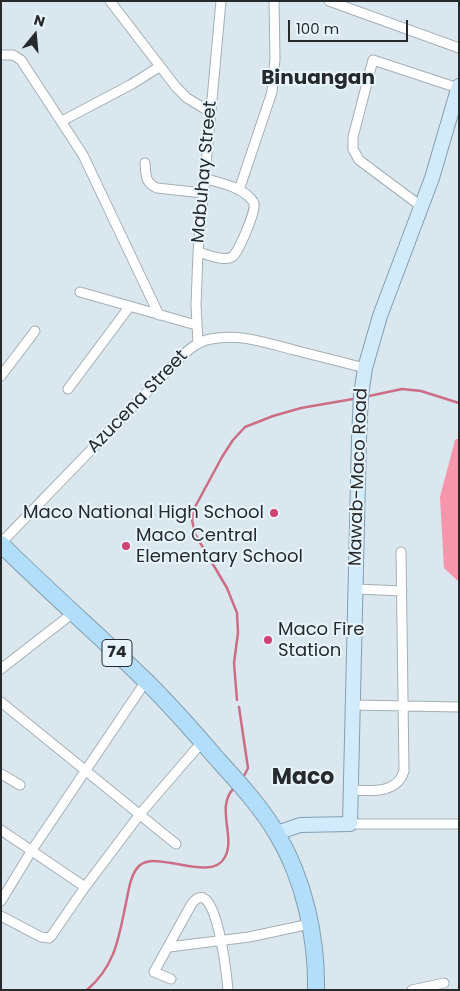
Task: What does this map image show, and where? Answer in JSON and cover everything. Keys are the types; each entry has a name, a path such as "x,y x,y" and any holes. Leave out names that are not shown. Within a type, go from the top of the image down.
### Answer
{"highway":[{"name":"74","path":"3,548 146,681 226,769 277,833 296,876 310,924 315,958 316,990"}],"main road":[{"name":"Mawab-Maco Road","path":"350,824 360,412 365,368 380,316 422,207 458,87"},
{"path":"277,833 300,825 350,824"}],"street":[{"path":"110,1 159,67 186,98 210,112"},
{"name":"Mabuhay Street","path":"198,343 196,325 198,252 221,1"},
{"path":"239,190 272,92 275,59 274,1"},
{"path":"329,1 459,48"},
{"path":"1,56 7,54 14,55 21,60 83,154 160,314"},
{"path":"422,207 359,160 353,149 353,136 373,60 458,87"},
{"path":"62,121 132,84 159,67"},
{"path":"145,163 146,180 151,185 157,188 203,193"},
{"path":"198,252 226,259 231,258 235,254 254,211 254,204 250,197 239,190 204,178"},
{"path":"80,292 196,325"},
{"path":"68,389 130,306"},
{"path":"1,376 35,331"},
{"name":"Azucena Street","path":"3,548 179,359 198,343 224,337 238,338 365,368"},
{"path":"351,790 375,791 387,789 398,784 402,778 404,759 401,552"},
{"path":"356,589 402,591"},
{"path":"1,669 74,613"},
{"path":"1,901 32,850 146,681"},
{"path":"1,702 176,844"},
{"path":"353,705 459,707"},
{"path":"1,916 41,938 48,938 140,814 202,742"},
{"path":"1,774 20,785"},
{"path":"350,824 459,824"},
{"path":"1,830 85,887"},
{"path":"171,979 154,972 191,905 197,898 206,900 210,904 222,941 228,989"},
{"path":"169,946 222,941 310,924"},
{"path":"412,990 444,983"}],"shaded area":[{"path":"459,438 459,582 444,568 440,497 455,440"}],"waterway":[{"path":"369,396 402,389 421,391 459,403"},
{"path":"237,700 234,663 238,633 237,613 227,588 195,534 192,520 195,507 222,457 233,440 245,427 301,408 353,399"},
{"path":"239,707 248,768 243,778"},
{"path":"87,990 105,970 111,959 119,937 131,881 139,866 147,862 158,861 208,867 218,864 225,857 228,849 226,804 234,788"}],"place":[{"name":"Maco National High School","path":"274,513"},
{"name":"Maco Central Elementary School","path":"126,546"},
{"name":"Maco Fire Station","path":"268,640"}],"district":[{"name":"Binuangan","path":"318,79"},
{"name":"Maco","path":"303,778"}]}
